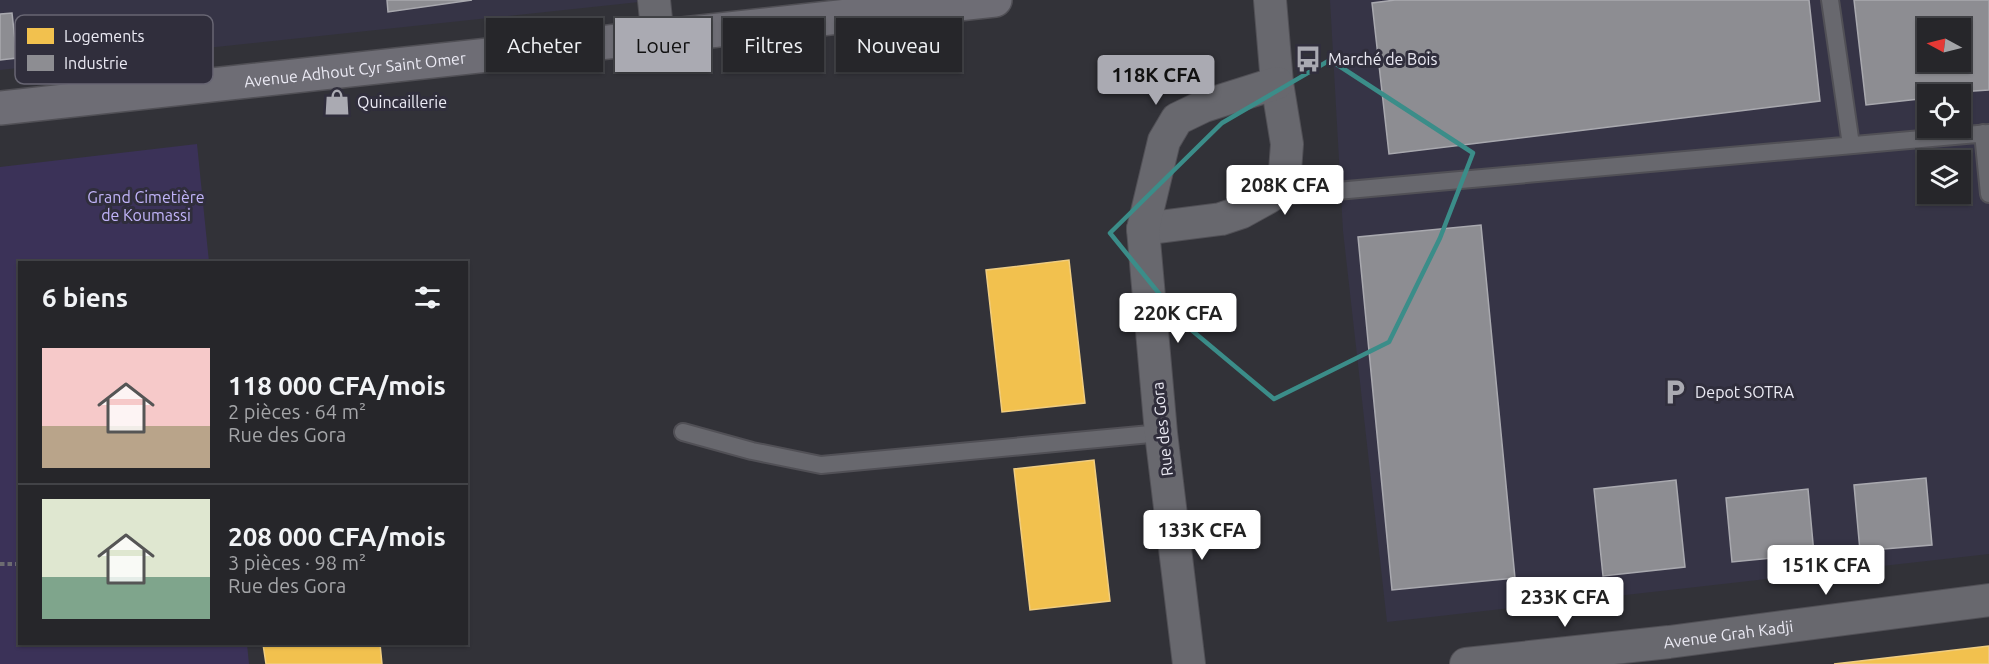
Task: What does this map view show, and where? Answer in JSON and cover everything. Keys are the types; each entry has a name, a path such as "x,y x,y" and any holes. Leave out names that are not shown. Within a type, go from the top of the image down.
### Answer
{"street":[{"path":"654,0 656,18"},
{"name":"Avenue Adhout Cyr Saint Omer","path":"711,33 995,0"},
{"path":"1143,229 1221,219 1242,212 1269,197 1285,171 1287,144 1277,83 1270,0"},
{"name":"Avenue Adhout Cyr Saint Omer","path":"0,108 615,44"},
{"name":"Rue des Gora","path":"1189,664 1161,434 1143,229 1164,141 1177,119 1204,106 1277,83"},
{"name":"Avenue Grah Kadji","path":"1466,664 1669,642 1989,600"}],"lane":[{"path":"1830,0 1851,145"},
{"path":"1269,197 1986,133 1989,194"},
{"path":"683,432 752,451 821,465 1161,434"}],"path":[{"path":"0,564 18,564"}],"highlighted area":[{"path":"1330,60 1473,153 1440,238 1389,342 1274,399 1183,323 1110,233 1222,123"}],"shaded area":[{"path":"0,0 658,0 213,47 213,15 15,15 15,68 0,70"},
{"name":"Depot SOTRA","path":"1330,0 1989,0 1989,554 1387,622 1343,231"}],"green space":[{"name":"Grand Cimetière de Koumassi","path":"197,144 209,261 18,261 18,645 247,645 249,664 0,664 0,167"}],"building: Logements":[{"path":"1069,260 1085,403 1002,412 986,270"},
{"path":"1094,460 1110,601 1030,610 1014,469"},
{"path":"263,645 380,645 382,664 266,664"},
{"path":"1989,646 1989,664 1834,664"}],"building: Industrie":[{"path":"387,0 472,0 388,12"},
{"path":"1395,0 1809,0 1820,101 1389,154 1372,3"},
{"path":"1854,0 1989,0 1989,90 1971,91 1971,84 1917,84 1917,99 1866,105"},
{"path":"12,13 15,58 0,60 0,14"},
{"path":"1481,225 1515,578 1392,590 1358,237"},
{"path":"1926,478 1932,545 1860,551 1854,485"},
{"path":"1676,480 1685,567 1603,576 1594,489"},
{"path":"1808,489 1814,554 1732,562 1726,498"}],"place":[{"name":"Marché de Bois","path":"1308,59"},
{"name":"Quincaillerie","path":"337,102"},
{"name":"Depot SOTRA","path":"1675,392"}]}
